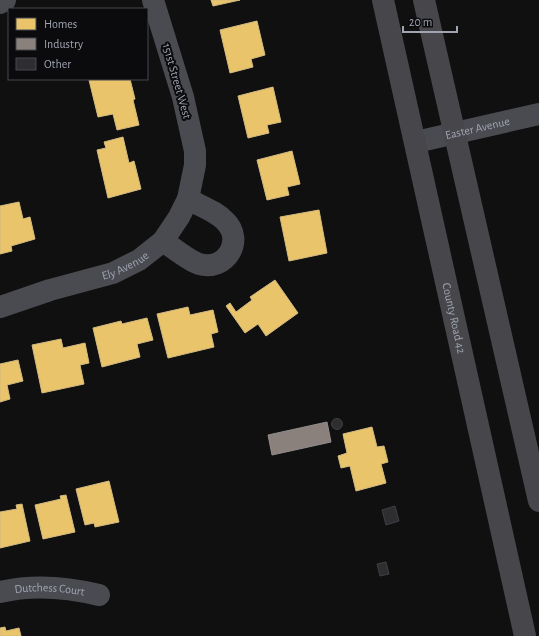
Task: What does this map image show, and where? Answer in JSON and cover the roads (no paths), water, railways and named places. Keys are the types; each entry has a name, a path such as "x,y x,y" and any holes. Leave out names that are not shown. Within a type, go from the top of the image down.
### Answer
{"highway":[{"name":"County Road 42","path":"383,0 416,142 525,636"},
{"path":"424,0 456,133 539,501"}],"street":[{"path":"0,3 5,0"},
{"name":"151st Street West","path":"153,0 183,97 195,151 195,163"},
{"name":"Easter Avenue","path":"416,142 539,114"},
{"name":"Ely Avenue","path":"0,308 50,290 113,273 139,260 163,241 179,217 188,199 195,163"},
{"path":"163,241 197,264 208,266 221,262 229,255 233,245 232,232 226,221 215,213 188,199"},
{"name":"Dutchess Court","path":"0,592 30,587 53,587 77,589 99,595"}]}
